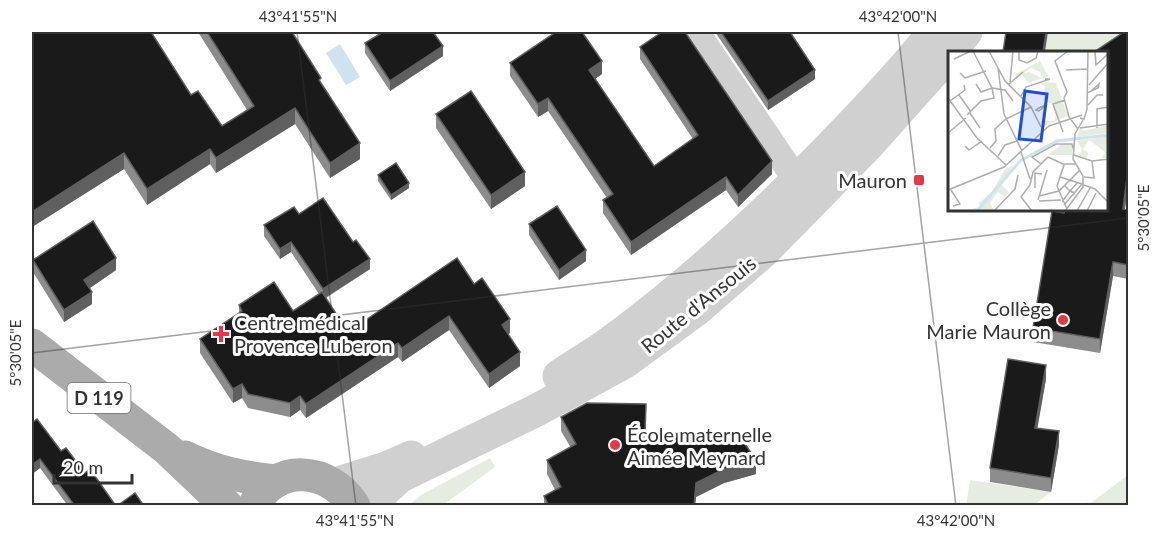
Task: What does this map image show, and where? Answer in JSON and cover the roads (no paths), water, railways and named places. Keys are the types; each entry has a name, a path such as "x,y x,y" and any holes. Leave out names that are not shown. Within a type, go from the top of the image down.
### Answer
{"main road":[{"name":"D 119","path":"32,345 168,449 226,506"},
{"name":"D 119","path":"168,449 214,470 245,478 277,481"},
{"path":"254,506 265,490 277,481 292,476 321,477 344,495"}],"street":[{"path":"696,32 797,181"},
{"name":"Route d'Ansouis","path":"376,506 382,493 399,477 535,411 625,362 696,310 765,250 867,146 923,65 934,32"},
{"name":"Route d'Ansouis","path":"344,495 386,468 459,435 548,383 615,339 679,289 745,231 923,65 966,32"}],"water":[{"path":"340,44 360,77 346,85 326,53"}],"place":[{"name":"Mauron","path":"919,180"},
{"name":"Collège Marie Mauron","path":"1063,320"},
{"name":"Centre médical Provence Luberon","path":"221,334"},
{"name":"École maternelle Aimée Meynard","path":"615,445"}]}
